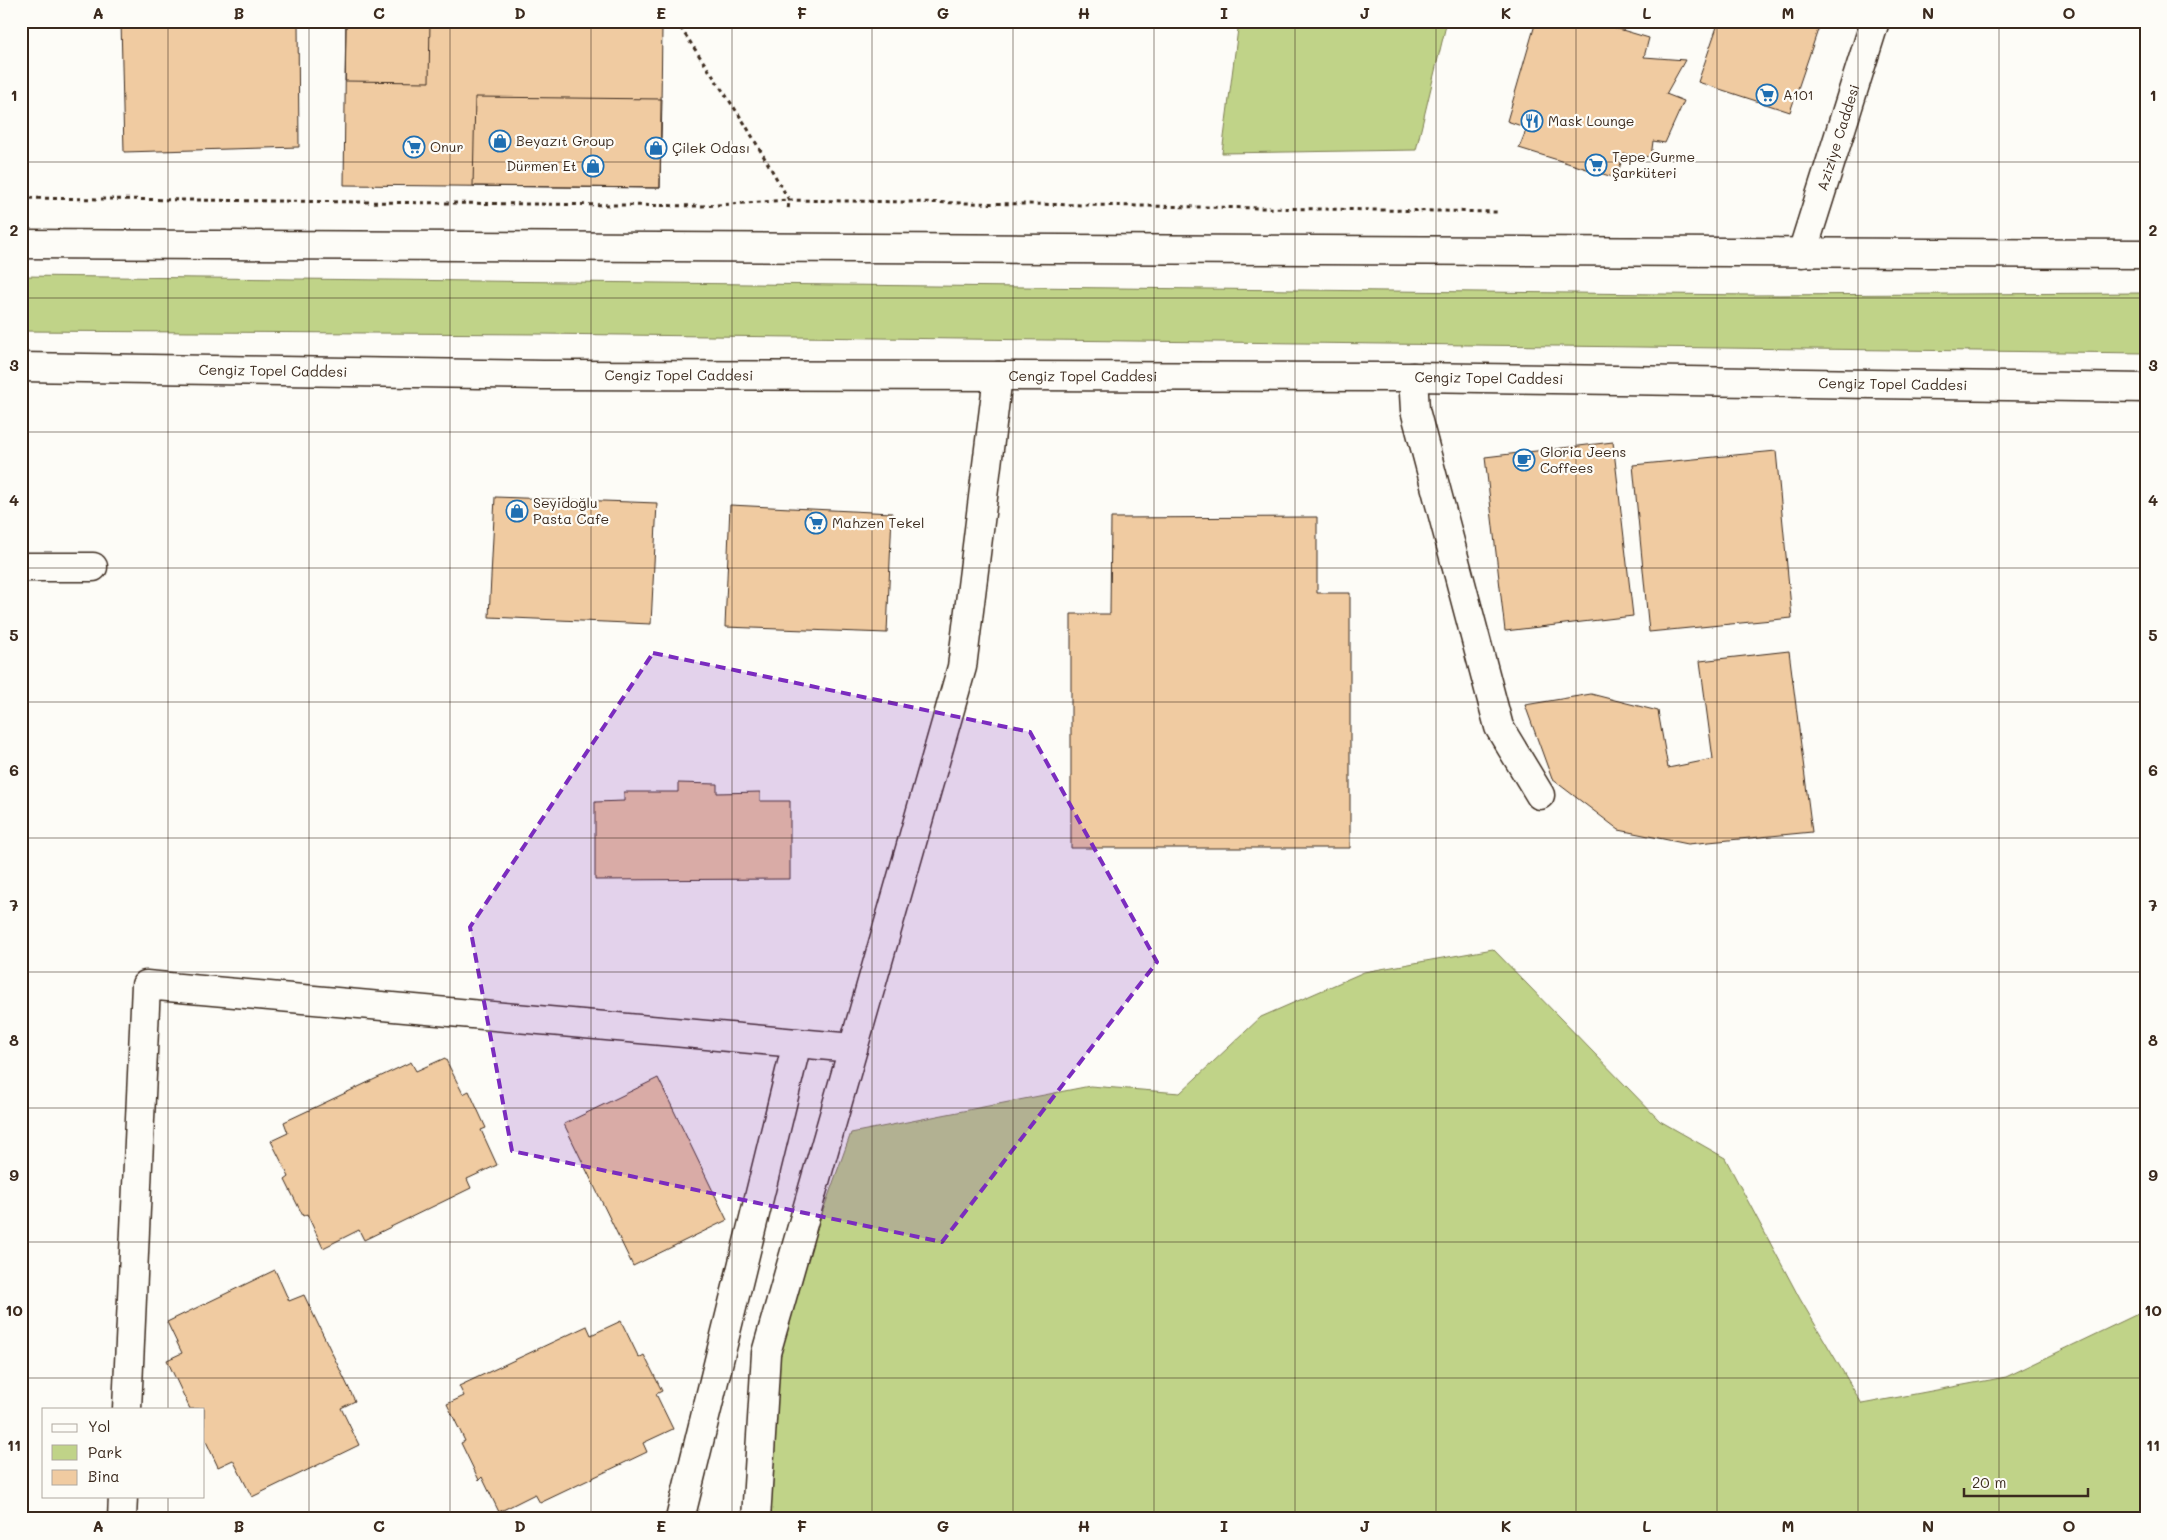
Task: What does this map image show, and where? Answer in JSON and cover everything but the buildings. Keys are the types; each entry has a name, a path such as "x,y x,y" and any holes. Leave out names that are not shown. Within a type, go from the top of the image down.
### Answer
{"main road":[{"name":"Aziziye Caddesi","path":"1802,253 1875,21"},
{"path":"21,244 2146,254"},
{"name":"Cengiz Topel Caddesi","path":"21,367 543,375 1413,377 2146,388"},
{"path":"756,1519 766,1353 962,667 998,376"},
{"path":"1413,377 1415,410 1499,727 1540,795"},
{"path":"21,567 93,566"},
{"path":"127,1408 146,985 853,1048"},
{"path":"680,1519 797,1043"},
{"path":"122,1519 123,1498"}],"path":[{"path":"676,21 745,124 789,200 787,249"},
{"path":"21,198 702,206 789,200 1507,212"}],"highlighted area":[{"path":"653,653 1030,732 1157,962 942,1242 512,1151 470,927"}],"green space":[{"path":"1239,21 1447,21 1416,150 1222,153"},
{"path":"21,276 1753,295 2146,293 2146,353 540,334 21,331"},
{"path":"1493,949 1660,1121 1725,1158 1800,1299 1862,1404 2006,1377 2146,1310 2146,1519 761,1519 771,1355 851,1133 1090,1086 1180,1093 1261,1017 1364,972"}],"place":[{"name":"A101","path":"1767,95"},
{"name":"Mask Lounge","path":"1532,121"},
{"name":"Beyazıt Group","path":"500,141"},
{"name":"Onur","path":"414,147"},
{"name":"Çilek Odası","path":"656,148"},
{"name":"Tepe Gurme Şarküteri","path":"1596,165"},
{"name":"Dürmen Et","path":"593,166"},
{"name":"Gloria Jeens Coffees","path":"1524,460"},
{"name":"Seyidoğlu Pasta Cafe","path":"517,511"},
{"name":"Mahzen Tekel","path":"816,523"}]}
